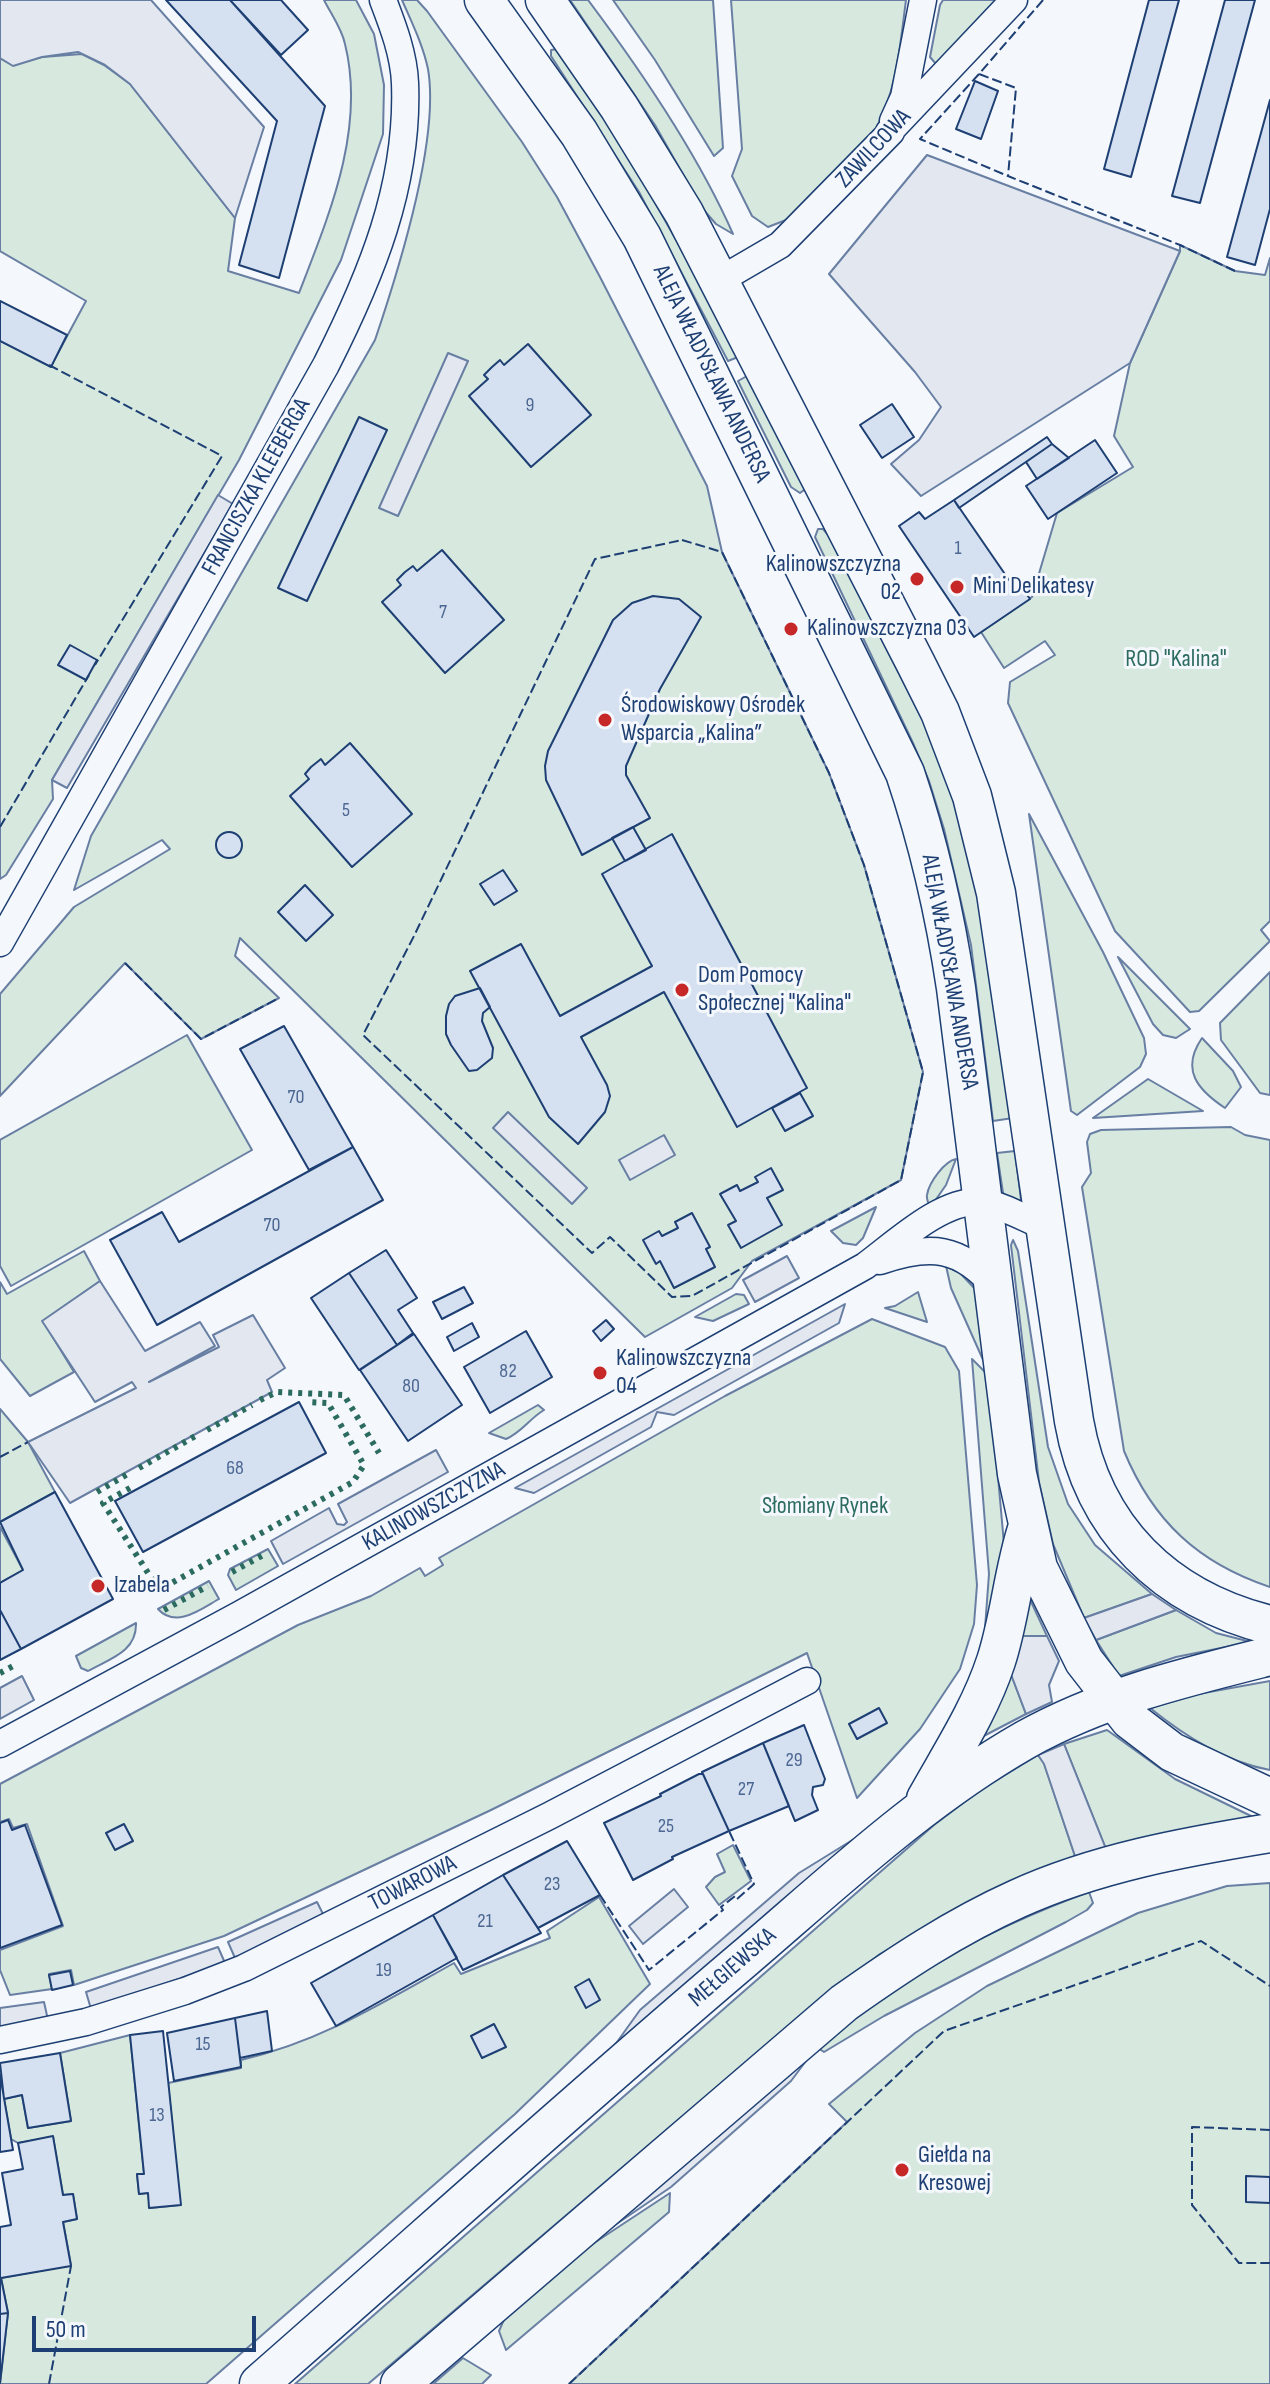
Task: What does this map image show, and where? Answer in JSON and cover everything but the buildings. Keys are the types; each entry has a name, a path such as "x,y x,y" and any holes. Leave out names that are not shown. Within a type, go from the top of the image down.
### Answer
{"main road":[{"name":"ALEJA WŁADYSŁAWA ANDERSA","path":"484,0 579,133 642,237 896,753 925,835 943,907 954,973 1017,1474 1038,1568 1071,1637 1098,1682 1130,1720 1172,1752 1270,1798"},
{"name":"ALEJA WŁADYSŁAWA ANDERSA","path":"552,10 640,139 720,280 940,712 975,805 991,866 1002,927 1077,1439 1092,1485 1107,1514 1133,1548 1175,1585 1220,1610 1270,1625"},
{"path":"519,47 552,10"},
{"path":"784,523 833,499"},
{"path":"921,1809 982,1698 995,1665 1016,1563 1028,1527"},
{"name":"MEŁGIEWSKA","path":"259,2384 699,1997 921,1809 966,1776 1026,1740 1113,1700 1149,1687 1270,1656"},
{"path":"400,2384 833,2012 910,1956 1019,1898 1098,1870 1173,1850 1270,1833"}],"street":[{"name":"FRANCISZKA KLEEBERGA","path":"0,943 326,365 371,272 386,229 395,188 405,107 406,81 395,33 383,0"},
{"path":"889,132 904,97 923,0"},
{"name":"ZAWILCOWA","path":"720,280 780,245 870,155 1014,0"},
{"path":"984,1202 1046,1227"},
{"name":"KALINOWSZCZYZNA","path":"0,1744 239,1615 865,1266 948,1208 984,1202"},
{"name":"KALINOWSZCZYZNA","path":"865,1266 906,1252 957,1255 978,1268 995,1288"},
{"name":"TOWAROWA","path":"0,2040 86,2022 185,1991 244,1968 549,1816 807,1681"}],"green space":[{"path":"324,0 356,0 374,34 384,85 383,134 341,260 239,460 52,780 53,799 6,875 0,879 0,341 51,366 86,301 0,251 0,58 13,65 42,57 82,54 130,84 235,218 228,271 299,293 341,171 351,108 345,44"},
{"path":"402,0 417,0 427,11 522,142 557,197 707,486 722,552 829,773 864,865 923,1072 901,1180 752,1261 732,1288 645,1337 240,938 235,956 279,998 201,1039 125,963 0,1096 0,994 74,907 170,849 162,840 74,890 91,836 375,340 415,205 428,131 428,69"},
{"path":"570,0 588,0 627,54 686,144 733,234 716,224 702,208 655,125"},
{"path":"613,0 713,0 723,148 714,156 655,60"},
{"path":"731,0 906,0 893,85 874,132 786,220 768,227 752,216 732,176 742,149"},
{"path":"943,0 998,0 936,64 930,57"},
{"path":"557,49 620,141 738,357 728,361 639,192 551,56 551,50"},
{"name":"ROD \"Kalina\"","path":"1180,245 1235,271 1265,275 1270,258 1270,921 1261,930 1270,941 1199,1011 1190,1012 1115,931 1008,703 1010,682 1055,655 1045,641 1004,668 981,632 1032,597 1057,513 1133,467 1114,436 1130,363"},
{"path":"747,376 804,486 800,493 791,487 738,381"},
{"path":"818,529 823,529 829,536 936,746 955,794 978,883 1013,1118 993,1121 971,945 944,829 929,781 815,537"},
{"path":"1029,814 1103,952 1144,1038 1146,1054 1140,1067 1077,1115 1071,1111"},
{"path":"1118,957 1190,1029 1176,1038 1163,1035 1153,1024"},
{"path":"1270,972 1270,1095 1260,1093 1221,1040 1220,1023"},
{"path":"187,1035 252,1150 11,1286 0,1266 0,1140"},
{"path":"1202,1038 1233,1071 1241,1087 1225,1108 1200,1086 1192,1069"},
{"path":"1148,1079 1203,1111 1093,1118 1141,1084"},
{"path":"1231,1127 1245,1135 1270,1140 1270,1587 1221,1565 1181,1536 1149,1498 1124,1451 1082,1187 1091,1173 1087,1142 1090,1134 1101,1130"},
{"path":"1015,1151 1022,1208 1003,1193 997,1153"},
{"path":"956,1159 946,1185 930,1208 927,1196 931,1184 943,1168"},
{"path":"876,1207 863,1238 856,1245 843,1243 831,1231"},
{"path":"1013,1240 1018,1251 1048,1447 1068,1504 1095,1545 1152,1594 1084,1618 1053,1544 1039,1482 1011,1245"},
{"path":"84,1251 100,1281 43,1321 74,1372 30,1396 0,1359 0,1282 7,1294"},
{"path":"946,1266 960,1273 976,1290 984,1362 951,1288"},
{"path":"918,1292 927,1322 885,1308 895,1306"},
{"path":"736,1294 744,1295 749,1304 713,1321 695,1317"},
{"name":"Słomiany Rynek","path":"872,1319 945,1347 959,1371 977,1585 974,1624 960,1669 920,1729 857,1798 807,1653 491,1810 224,1936 74,1985 71,1970 49,1974 52,1989 10,1995 0,1970 0,1950 63,1926 27,1824 13,1828 9,1819 0,1822 0,1784 298,1625 371,1596 420,1568 425,1576 443,1565 439,1558 725,1396"},
{"path":"972,1359 989,1376 1004,1544 992,1631 985,1628 989,1574"},
{"path":"538,1405 544,1410 512,1436 506,1439 489,1433"},
{"path":"0,1409 28,1442 55,1492 0,1522"},
{"path":"0,1527 23,1570 0,1583"},
{"path":"268,1549 278,1566 236,1590 228,1575 230,1569"},
{"path":"209,1581 219,1599 204,1608 180,1617 165,1615 158,1609"},
{"path":"1027,1593 1047,1636 1016,1636"},
{"path":"1176,1610 1216,1633 1251,1642 1176,1657 1119,1676 1096,1640"},
{"path":"136,1623 135,1633 127,1648 88,1671 81,1668 76,1656"},
{"path":"1009,1669 1026,1714 976,1740"},
{"path":"1270,1681 1270,1770 1221,1754 1150,1708 1198,1694"},
{"path":"1107,1730 1175,1779 1253,1817 1106,1849 1064,1744"},
{"path":"1038,1755 1044,1763 1077,1862 970,1904 880,1954 779,2034 368,2384 295,2384 934,1825 979,1791"},
{"path":"733,1845 751,1881 719,1905 706,1887 725,1872 717,1854"},
{"path":"1270,1883 1270,2384 569,2384 847,2122 829,2104 915,2033 987,1986 1138,1913 1227,1886"},
{"path":"1089,1892 1093,1903 1087,1910 884,2016 824,2052 818,2048 880,1999 946,1957 1016,1922"},
{"path":"599,1897 650,1984 515,2114 206,2384 0,2384 8,2313 1,2278 71,2265 63,2222 77,2219 73,2194 63,2195 53,2137 18,2143 11,2139 4,2099 22,2095 28,2128 71,2121 60,2053 130,2035 144,2174 137,2175 139,2194 148,2193 150,2208 180,2205 168,2083 241,2068 241,2060 325,2032 454,1963 461,1974 550,1938 547,1931"},
{"path":"670,2193 669,2212 506,2350 499,2331 506,2315 585,2249"},
{"path":"463,2358 491,2375 482,2384 433,2384"}],"shaded area":[{"path":"0,0 151,0 264,127 235,218 130,84 105,65 78,52 42,57 13,66 0,58"},
{"path":"927,155 1180,251 1130,363 921,496 891,464 919,440 941,407 915,372 829,274"},
{"path":"448,353 468,361 398,516 379,508"},
{"path":"218,495 233,504 67,788 52,780"},
{"path":"508,1112 587,1188 572,1204 493,1128"},
{"path":"664,1135 675,1155 630,1180 619,1160"},
{"path":"787,1256 799,1278 755,1302 743,1280"},
{"path":"100,1281 145,1351 200,1322 215,1346 149,1382 219,1347 213,1335 253,1315 285,1368 267,1380 272,1392 70,1503 28,1442 136,1388 132,1382 95,1402 42,1321"},
{"path":"845,1304 839,1323 674,1415 657,1412 651,1427 534,1493 515,1488"},
{"path":"436,1450 448,1472 283,1564 271,1541 329,1508 337,1524 344,1525 347,1522 338,1504"},
{"path":"1152,1594 1176,1610 1096,1640 1084,1618"},
{"path":"1016,1636 1047,1636 1059,1661 1049,1685 1052,1702 1026,1714 1009,1669"},
{"path":"22,1676 34,1700 0,1719 0,1688"},
{"path":"1064,1744 1106,1849 1077,1862 1044,1764 1038,1755"},
{"path":"854,1839 612,2049 640,2010 799,1873"},
{"path":"674,1889 688,1907 643,1944 629,1926"},
{"path":"317,1902 324,1916 235,1958 228,1942"},
{"path":"218,1947 225,1963 91,2009 86,1992"},
{"path":"44,2002 48,2020 0,2028 0,2008"},
{"path":"821,2041 791,2081 671,2187 587,2244"}],"hedge":[{"path":"260,1400 277,1392 344,1395 379,1453"},
{"path":"130,1488 103,1503 159,1590 353,1482 364,1465 328,1403 307,1402"},
{"path":"207,1430 252,1405"},
{"path":"139,1468 199,1434"},
{"path":"97,1492 131,1472"},
{"path":"232,1572 267,1553"},
{"path":"164,1610 208,1586"},
{"path":"0,1673 15,1665"}],"fence":[{"path":"1043,0 979,74 1016,88 1008,176 1180,245 1235,271"},
{"path":"979,74 920,139 1008,176"},
{"path":"49,365 222,456 95,665"},
{"path":"682,540 722,552 829,773 864,865 923,1072 901,1180 692,1296 672,1297 610,1237 592,1253 363,1035 414,936 595,559 682,540"},
{"path":"0,827 89,675"},
{"path":"125,963 201,1039 279,998"},
{"path":"0,1457 28,1442"},
{"path":"600,1895 649,1970 723,1910 721,1907 735,1896 737,1899 754,1884 729,1831"},
{"path":"569,2384 944,2031 1201,1941 1270,1986"},
{"path":"1270,2130 1192,2127 1192,2205 1239,2263 1270,2263"},
{"path":"49,2384 71,2266"}],"place":[{"name":"Kalinowszczyzna 02","path":"917,579"},
{"name":"Mini Delikatesy","path":"957,587"},
{"name":"Kalinowszczyzna 03","path":"791,629"},
{"name":"Środowiskowy Ośrodek Wsparcia „Kalina”","path":"605,720"},
{"name":"Dom Pomocy Społecznej \"Kalina\"","path":"682,990"},
{"name":"Kalinowszczyzna 04","path":"600,1373"},
{"name":"Izabela","path":"98,1586"},
{"name":"Giełda na Kresowej","path":"902,2170"}]}
